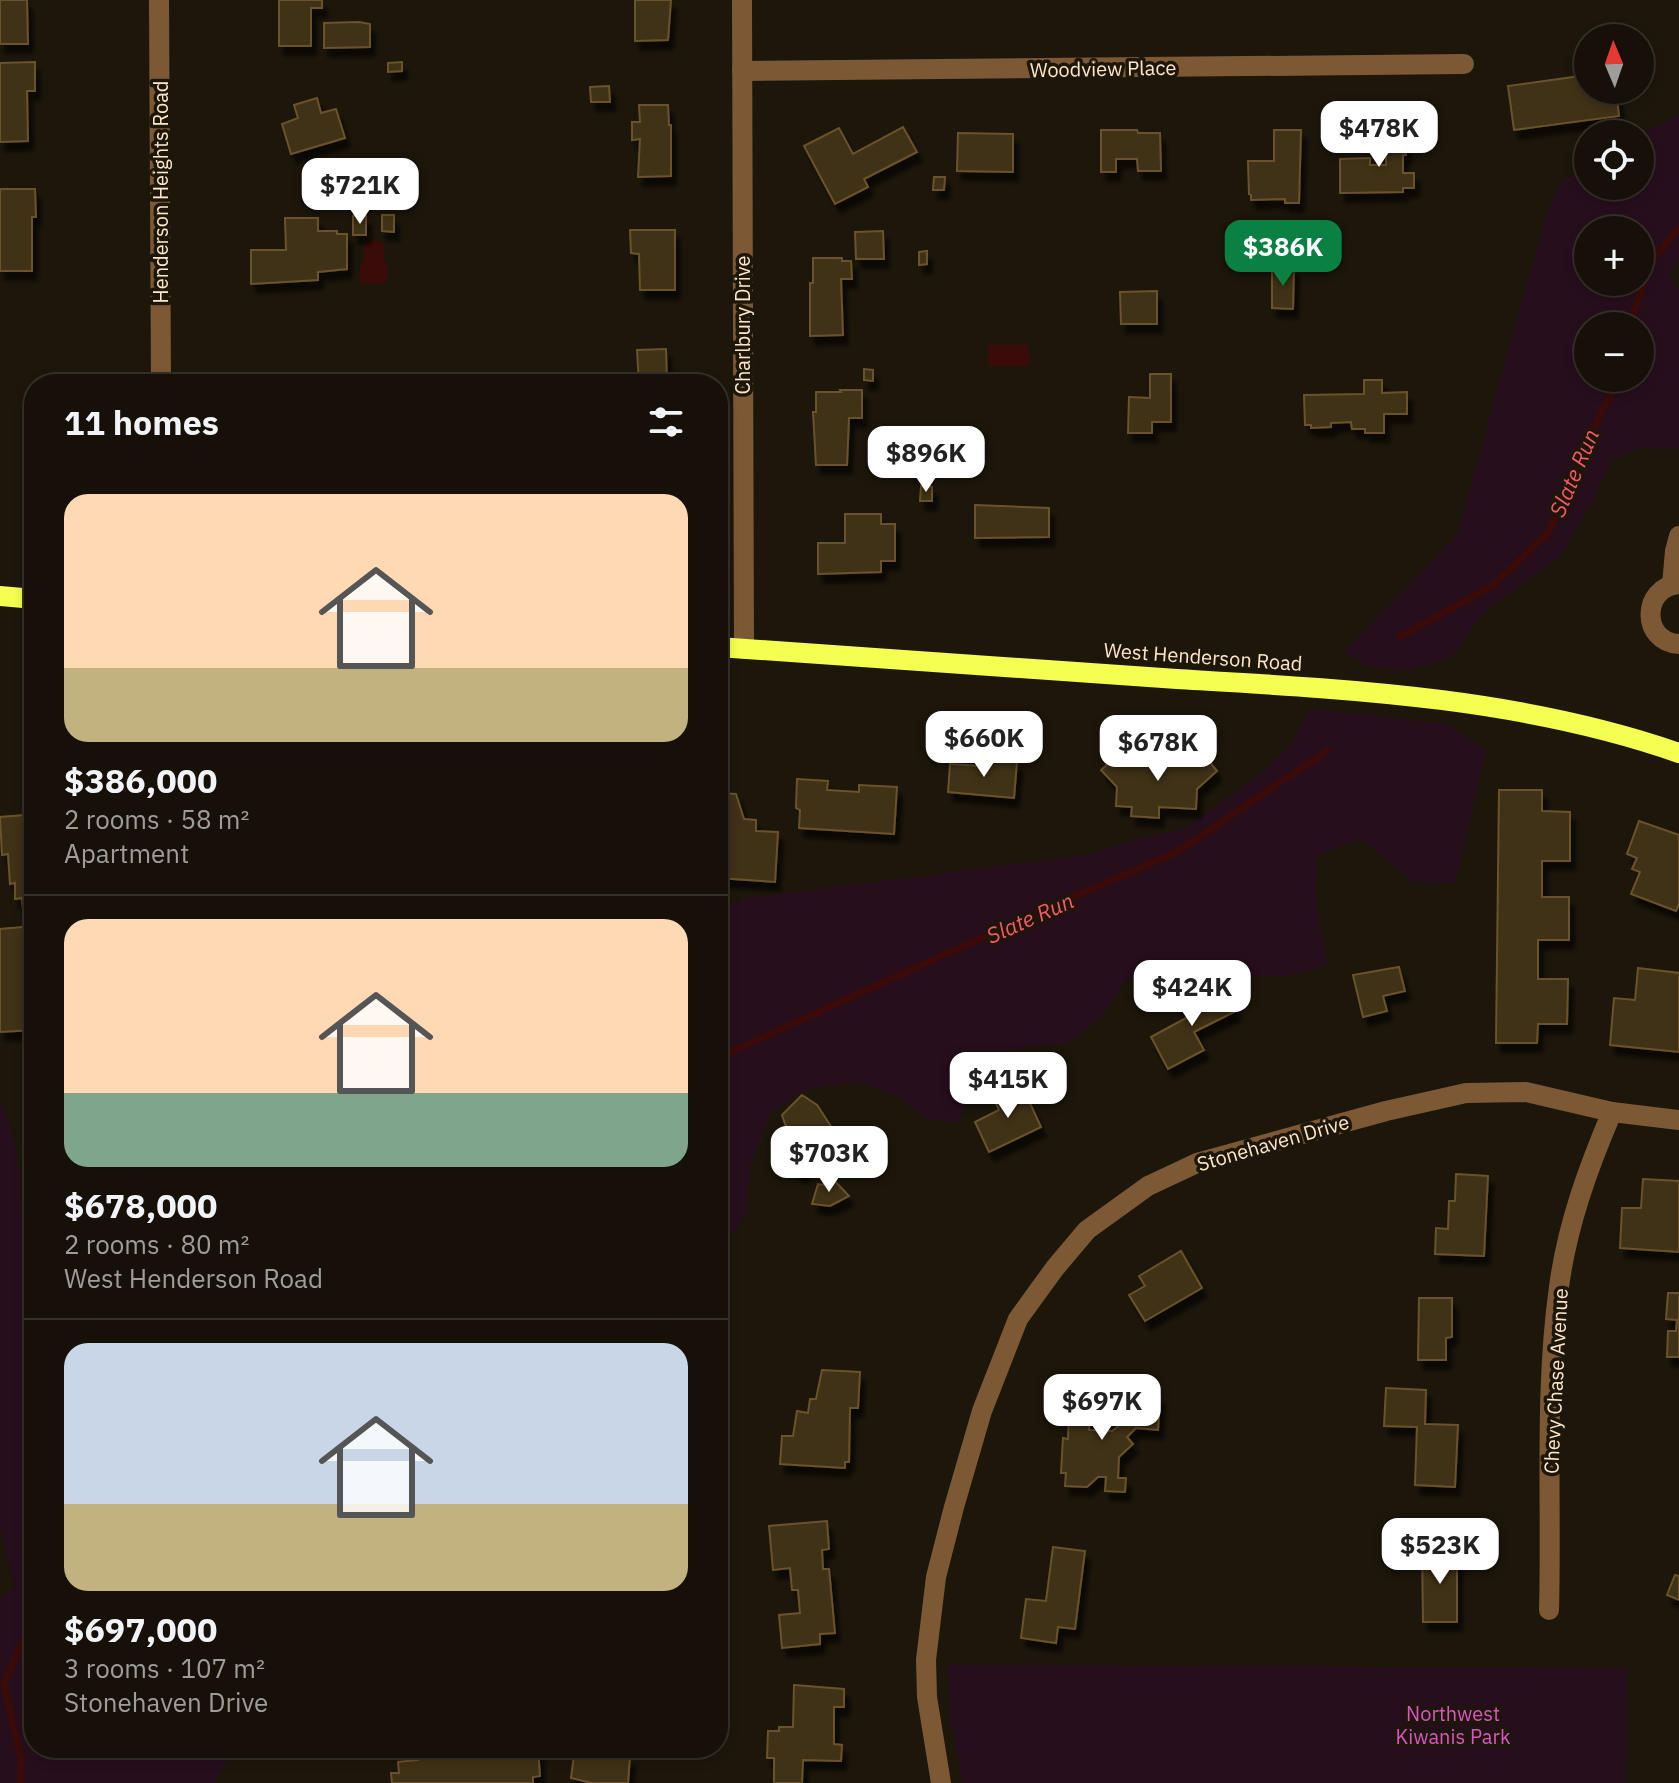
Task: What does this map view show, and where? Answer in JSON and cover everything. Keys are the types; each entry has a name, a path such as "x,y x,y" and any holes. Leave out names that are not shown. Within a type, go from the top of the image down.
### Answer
{"main road":[{"path":"0,596 24,598"},
{"name":"West Henderson Road","path":"728,648 1246,683 1459,703 1562,720 1617,733 1679,753"}],"street":[{"name":"Henderson Heights Road","path":"159,0 161,374"},
{"name":"Charlbury Drive","path":"742,0 744,649"},
{"name":"Woodview Place","path":"742,71 1464,64"},
{"path":"1679,536 1675,551 1676,584 1655,596 1649,614 1652,627 1659,637 1679,644"},
{"name":"Stonehaven Drive","path":"941,1783 927,1697 926,1660 936,1577 954,1507 982,1411 1018,1319 1087,1230 1148,1186 1197,1163 1386,1111 1466,1093 1506,1091 1544,1095 1612,1112 1679,1120"},
{"name":"Chevy Chase Avenue","path":"1549,1610 1551,1396 1559,1286 1573,1218 1612,1112"}],"green space":[{"path":"1679,115 1679,259 1668,276 1679,290 1679,449 1643,447 1612,460 1592,503 1560,557 1481,615 1451,658 1407,671 1366,666 1344,652 1457,535 1547,212 1562,181 1574,174 1574,200 1654,200 1654,128"},
{"path":"1311,709 1447,724 1486,750 1455,884 1413,881 1360,839 1316,856 1315,897 1327,966 1287,976 1213,976 1160,962 1125,981 1101,1018 1067,1044 1012,1049 981,1068 957,1123 927,1119 896,1096 855,1081 805,1090 771,1112 750,1166 745,1216 729,1238 728,1250 728,905 750,898 1088,855 1141,838 1185,829 1263,772 1287,749"},
{"path":"0,1101 17,1153 24,1246 24,1758 229,1758 214,1783 0,1783 0,1599 15,1587 0,1527"},
{"name":"Northwest Kiwanis Park","path":"948,1665 1627,1668 1625,1783 963,1783 951,1725"}],"shaded area":[{"path":"368,241 384,244 388,279 384,283 364,284 360,280 364,244"},
{"path":"988,345 1029,345 1029,366 988,366"}],"building":[{"path":"0,0 27,0 28,44 0,44"},
{"path":"279,0 322,0 322,8 311,8 311,46 279,46"},
{"path":"635,0 671,0 668,40 635,41"},
{"path":"324,23 370,24 370,47 324,48"},
{"path":"35,62 35,91 27,91 28,141 0,142 0,63"},
{"path":"402,62 402,71 388,72 388,63"},
{"path":"1574,77 1574,104 1618,104 1619,116 1514,130 1508,86"},
{"path":"609,86 610,102 591,102 590,87"},
{"path":"317,98 321,113 336,109 345,138 291,154 282,124 298,118 294,105"},
{"path":"639,105 668,105 671,176 638,177 640,139 632,140 632,122 640,122"},
{"path":"903,127 917,152 864,179 868,187 835,204 804,146 839,128 853,154"},
{"path":"1406,128 1403,173 1414,173 1414,188 1403,188 1403,192 1340,193 1340,159 1370,158 1370,165 1386,165 1382,129"},
{"path":"1101,130 1160,133 1161,171 1138,171 1137,159 1116,159 1116,172 1101,172"},
{"path":"1274,130 1301,130 1299,203 1285,203 1285,199 1251,200 1248,161 1274,161"},
{"path":"958,133 1013,134 1013,172 957,171"},
{"path":"934,177 945,177 944,190 933,190"},
{"path":"0,189 35,189 32,271 0,271"},
{"path":"382,215 394,215 394,232 382,231"},
{"path":"353,216 366,216 366,235 353,235"},
{"path":"285,218 318,218 318,231 347,234 347,269 318,272 318,280 251,284 251,250 286,250"},
{"path":"630,230 675,230 675,290 640,290 639,254 631,253"},
{"path":"883,231 884,259 856,259 855,232"},
{"path":"927,251 927,264 919,265 919,252"},
{"path":"813,258 851,261 852,279 841,279 843,335 810,336"},
{"path":"1272,268 1294,268 1293,309 1272,308"},
{"path":"1157,291 1157,324 1121,324 1120,292"},
{"path":"666,349 667,374 638,374 637,350"},
{"path":"864,369 873,370 873,381 864,380"},
{"path":"1150,374 1171,374 1171,422 1152,422 1152,433 1128,433 1129,397 1150,398"},
{"path":"1364,380 1382,380 1382,393 1407,392 1407,414 1384,414 1384,433 1352,429 1351,422 1331,423 1331,427 1311,428 1311,425 1305,425 1304,395 1364,394"},
{"path":"862,390 862,418 849,418 847,465 816,465 813,412 816,412 816,392"},
{"path":"921,486 932,487 932,501 920,501"},
{"path":"975,505 1049,508 1049,537 975,538"},
{"path":"845,514 881,514 881,524 895,524 895,561 881,561 881,572 818,574 818,543 845,543"},
{"path":"1200,750 1217,771 1197,789 1196,809 1159,807 1159,818 1131,816 1132,807 1116,806 1117,787 1101,770 1119,754 1126,762 1131,757 1138,765 1146,766 1147,755 1170,757 1170,764 1178,764"},
{"path":"982,759 1017,762 1014,798 948,792 950,764 981,766"},
{"path":"797,779 828,781 827,790 859,792 859,785 897,787 894,834 799,828"},
{"path":"1499,790 1542,790 1542,811 1570,812 1570,861 1542,861 1542,897 1569,897 1569,940 1538,940 1538,979 1568,979 1567,1024 1538,1024 1537,1043 1496,1043"},
{"path":"728,794 736,794 744,819 756,820 756,831 778,832 775,882 728,879"},
{"path":"24,815 24,909 22,898 15,899 15,883 10,884 8,854 2,855 0,817"},
{"path":"1639,821 1679,835 1679,904 1676,911 1631,894 1640,872 1632,869 1637,858 1627,854"},
{"path":"24,927 24,1031 0,1032 0,929"},
{"path":"1399,967 1405,991 1383,996 1387,1011 1363,1017 1353,975"},
{"path":"1638,968 1679,973 1679,1052 1610,1045 1614,998 1635,1000"},
{"path":"1223,986 1236,1011 1194,1032 1204,1050 1168,1069 1151,1037 1188,1017 1183,1008"},
{"path":"1022,1086 1041,1127 989,1152 975,1122 999,1110 994,1099"},
{"path":"802,1095 817,1105 834,1131 829,1137 831,1141 800,1175 782,1155 796,1139 782,1115"},
{"path":"1456,1174 1488,1176 1484,1256 1435,1254 1436,1228 1448,1229 1449,1201 1455,1201"},
{"path":"832,1178 849,1196 830,1206 812,1204 818,1184 825,1185 824,1181"},
{"path":"1643,1179 1679,1181 1679,1252 1620,1248 1622,1208 1641,1208"},
{"path":"1181,1251 1202,1288 1145,1321 1129,1295 1145,1286 1139,1276"},
{"path":"1668,1293 1679,1293 1679,1357 1667,1357 1668,1331 1676,1331 1677,1320 1666,1319"},
{"path":"1419,1298 1452,1298 1452,1337 1446,1338 1446,1360 1418,1360"},
{"path":"822,1370 860,1372 858,1408 850,1408 849,1462 845,1462 845,1468 780,1464 782,1436 793,1436 797,1411 808,1413 810,1399 816,1399"},
{"path":"1386,1388 1426,1390 1425,1424 1458,1425 1455,1487 1415,1485 1417,1427 1384,1426"},
{"path":"1070,1393 1091,1394 1089,1430 1112,1431 1131,1417 1133,1394 1160,1396 1158,1430 1136,1428 1127,1437 1133,1444 1119,1457 1118,1478 1126,1478 1125,1492 1105,1491 1106,1477 1098,1477 1087,1487 1065,1486 1066,1473 1061,1473 1063,1438 1068,1439"},
{"path":"827,1521 829,1549 822,1550 823,1569 829,1569 835,1633 820,1634 820,1644 782,1648 779,1615 800,1613 798,1590 792,1590 790,1568 773,1570 769,1526"},
{"path":"1053,1547 1085,1551 1075,1629 1058,1627 1056,1643 1021,1638 1026,1599 1046,1601"},
{"path":"1422,1551 1457,1551 1457,1622 1423,1622"},
{"path":"1675,1575 1679,1576 1679,1600 1667,1595"},
{"path":"794,1685 844,1689 844,1707 834,1707 834,1744 842,1745 841,1761 803,1760 802,1783 774,1783 774,1758 767,1758 768,1731 793,1727"},
{"path":"539,1758 540,1776 533,1777 533,1783 392,1783 391,1773 399,1773 398,1762"},
{"path":"574,1758 630,1758 628,1783 592,1783 571,1778"}],"waterway":[{"name":"Slate Run","path":"1634,312 1649,265 1679,228"},
{"name":"Slate Run","path":"1400,637 1492,586 1549,532 1585,445 1612,392"},
{"name":"Slate Run","path":"728,1053 1177,852 1327,751"},
{"name":"Slate Run","path":"20,1783 21,1760 4,1683 24,1638"}]}
